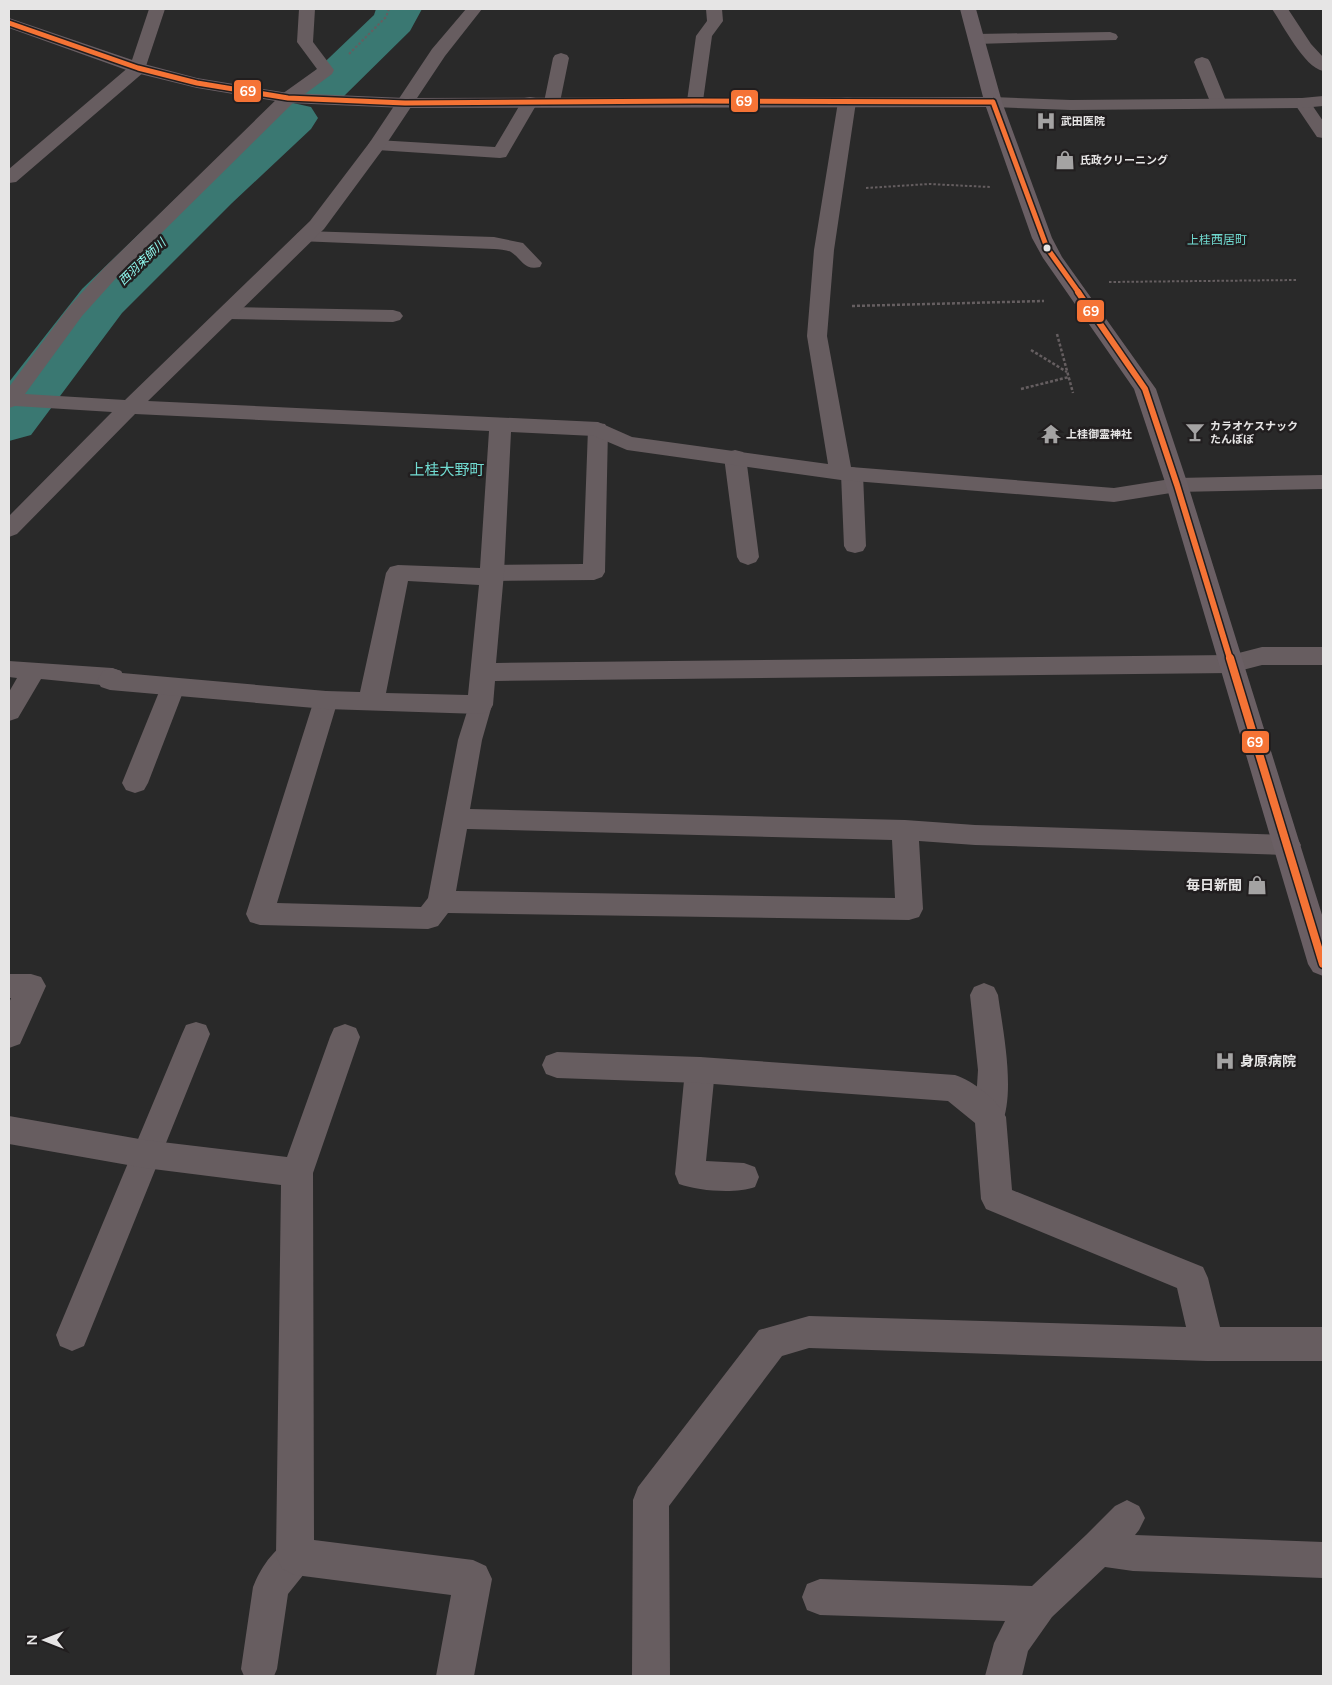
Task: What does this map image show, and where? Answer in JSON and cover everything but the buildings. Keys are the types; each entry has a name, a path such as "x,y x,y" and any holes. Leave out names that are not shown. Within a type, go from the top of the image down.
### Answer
{"main road":[{"path":"968,9 993,102 1047,248 1145,389 1177,485 1323,964"},
{"path":"9,23 138,68 196,83 288,98 406,103 695,101 993,102"}],"street":[{"path":"9,178 138,68 157,9"},
{"path":"10,400 75,312 111,272 288,98 326,70 305,42 307,9"},
{"path":"9,529 130,407 317,225 377,145 438,53 474,9"},
{"path":"993,102 1071,105 1302,103 1323,101"},
{"path":"846,474 816,336 824,250 847,102"},
{"path":"10,400 598,429 627,443 846,474 1114,495 1177,485 1323,482"},
{"path":"112,677 110,681 326,700 480,705 492,575 500,424"},
{"path":"371,702 398,573 492,575"},
{"path":"483,672 1231,664 1262,656 1323,656"},
{"path":"9,986 31,986 9,1035"},
{"path":"345,1037 297,1173 295,1556 473,1579 455,1676"},
{"path":"557,1065 700,1070 955,1088 990,1117 997,1199 1190,1278 1207,1344"},
{"path":"9,1130 146,1154 297,1173"},
{"path":"651,1676 651,1500 771,1342 809,1332 1207,1344 1323,1344"}],"lane":[{"path":"695,101 704,36 715,21 714,9"},
{"path":"1280,9 1305,47 1323,66"},
{"path":"976,39 1110,37"},
{"path":"552,102 561,58"},
{"path":"1202,62 1219,104"},
{"path":"377,145 500,153 530,102"},
{"path":"1302,103 1323,133"},
{"path":"304,237 494,244 516,247 532,263"},
{"path":"228,313 393,316"},
{"path":"492,575 594,572 598,429"},
{"path":"735,457 748,557"},
{"path":"846,474 855,546"},
{"path":"9,668 112,677"},
{"path":"9,712 34,670"},
{"path":"135,783 173,687"},
{"path":"326,700 260,914 428,918 441,902 470,740 480,705"},
{"path":"455,819 905,830 975,835 1288,845"},
{"path":"441,902 908,909 905,830"},
{"path":"984,995 993,1070 990,1117"},
{"path":"72,1335 196,1034"},
{"path":"700,1070 690,1174 744,1177"},
{"path":"1004,1676 1012,1643 1039,1604 1100,1548 1127,1518"},
{"path":"1100,1548 1133,1553 1323,1560"},
{"path":"259,1670 271,1587 295,1556"},
{"path":"820,1597 1039,1604"}],"path":[{"path":"326,70 346,58 386,17 389,9"},
{"path":"837,167 866,188 929,184 1025,188"},
{"path":"819,305 1077,292 1101,282 1297,280"},
{"path":"1057,334 1073,393"},
{"path":"1031,350 1068,373"},
{"path":"1021,389 1069,377"}],"waterway":[{"name":"西羽束師川","path":"325,88 394,21 399,9"},
{"name":"西羽束師川","path":"9,422 102,301 213,192 293,118"}],"transit line":[{"name":"69","path":"9,23 138,68 197,83 288,98 405,103 695,101 993,102"},
{"name":"69","path":"993,102 1047,248 1145,389 1177,485 1323,964"}],"place":[{"name":"武田医院","path":"1046,121"},
{"name":"氏政クリーニング","path":"1065,160"},
{"name":"カラオケスナック たんぼぽ","path":"1195,432"},
{"name":"上桂御霊神社","path":"1051,434"},
{"name":"毎日新聞","path":"1257,885"},
{"name":"身原病院","path":"1225,1061"}],"district":[{"name":"上桂西居町","path":"1217,240"},
{"name":"上桂大野町","path":"447,470"}]}
